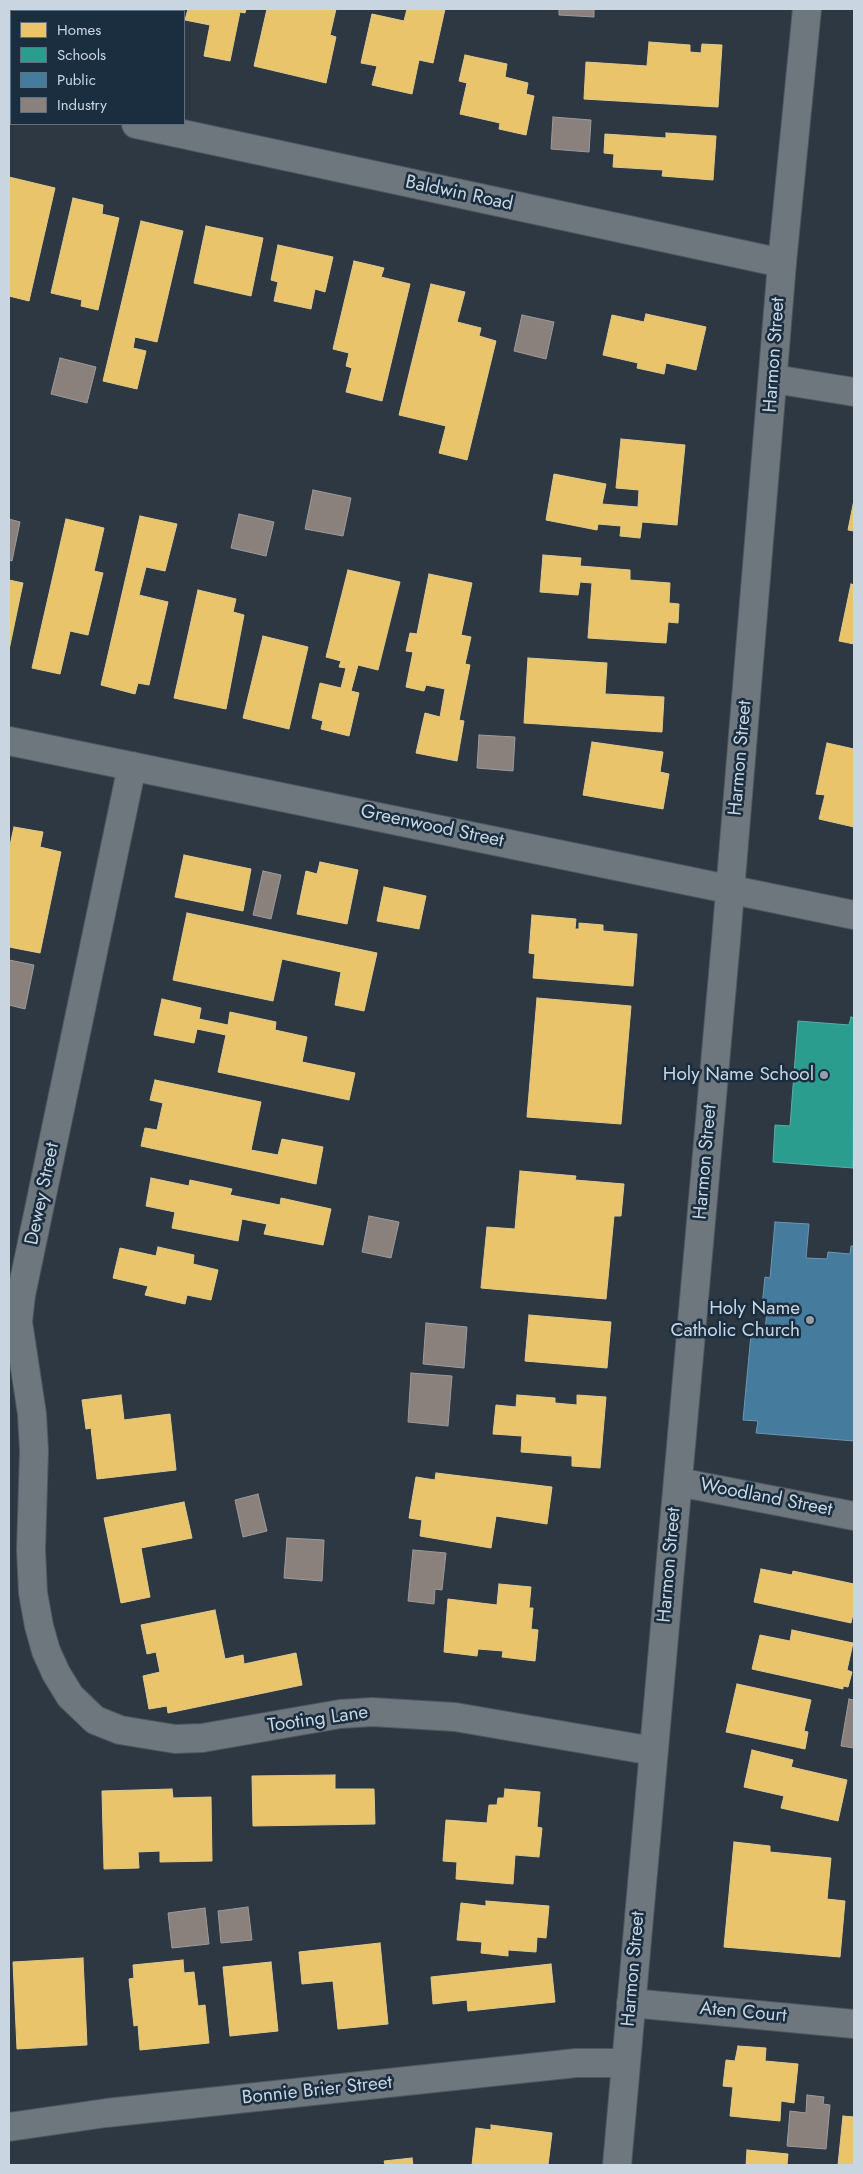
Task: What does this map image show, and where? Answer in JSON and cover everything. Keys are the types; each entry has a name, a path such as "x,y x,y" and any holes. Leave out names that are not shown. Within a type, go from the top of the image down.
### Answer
{"street":[{"name":"Harmon Street","path":"617,2165 774,379 782,263 807,9"},
{"name":"Baldwin Road","path":"141,125 782,263"},
{"path":"774,379 854,392"},
{"name":"Greenwood Street","path":"9,741 854,915"},
{"name":"Dewey Street","path":"39,1626 33,1593 31,1550 34,1451 32,1414 18,1322 21,1295 132,766"},
{"name":"Woodland Street","path":"678,1482 854,1516"},
{"name":"Tooting Lane","path":"39,1626 46,1651 70,1696 95,1720 120,1730 175,1739 202,1738 340,1714 372,1712 413,1713 455,1717 653,1751"},
{"name":"Aten Court","path":"631,2003 854,2024"},
{"name":"Bonnie Brier Street","path":"9,2127 106,2113 576,2063 626,2064"}],"building: Homes":[{"path":"36,9 83,9 83,10"},
{"path":"110,9 166,9 166,10"},
{"path":"188,9 246,9 245,13 240,12 230,61 204,56 210,25 185,20"},
{"path":"267,9 336,9 330,35 336,37 326,83 254,66"},
{"path":"407,9 445,9 433,63 419,60 412,94 372,85 377,66 361,63 372,14 404,21"},
{"path":"649,42 690,45 690,52 701,53 702,44 722,45 718,107 584,99 586,62 647,66"},
{"path":"465,55 507,64 505,77 528,83 526,94 534,96 526,135 499,129 500,123 460,114 467,83 459,81"},
{"path":"666,133 716,136 713,180 662,176 663,170 613,167 614,154 604,153 605,134 666,138"},
{"path":"9,177 55,188 29,301 9,296"},
{"path":"73,198 103,205 102,214 119,218 98,310 81,306 82,300 51,293"},
{"path":"141,221 183,231 157,342 135,337 133,348 146,351 137,389 103,381"},
{"path":"206,226 263,238 251,296 194,283"},
{"path":"278,245 333,257 325,292 315,289 311,309 274,301 278,282 271,280"},
{"path":"354,261 384,268 381,277 410,284 382,401 346,392 352,368 346,366 349,353 333,349"},
{"path":"431,284 465,292 457,322 481,328 479,336 496,341 467,460 439,453 446,426 399,415"},
{"path":"646,314 706,327 696,370 666,363 664,374 637,368 638,363 603,355 612,315 644,322"},
{"path":"621,439 685,445 677,525 642,522 640,538 620,536 621,526 598,524 597,530 546,520 554,474 606,484 602,504 638,507 639,490 616,488"},
{"path":"854,500 854,531 848,530"},
{"path":"140,516 177,524 165,571 146,567 139,595 168,602 149,685 138,683 135,694 101,685"},
{"path":"66,519 104,528 94,571 103,573 88,635 70,631 60,674 32,668"},
{"path":"543,555 581,558 580,566 630,570 630,580 670,583 669,603 679,604 678,623 668,622 666,643 588,638 592,583 580,582 578,595 540,592"},
{"path":"348,570 400,582 378,670 358,665 351,691 359,693 349,736 321,729 323,721 312,718 320,683 341,688 346,668 339,667 341,661 326,657"},
{"path":"429,574 472,583 461,635 471,637 465,664 470,665 459,720 464,721 457,761 416,753 425,713 440,717 445,689 426,685 424,691 406,687 413,652 406,651 410,633 417,634"},
{"path":"9,580 23,583 9,650"},
{"path":"851,584 854,585 854,644 839,641"},
{"path":"198,590 236,599 233,612 244,615 226,709 174,698"},
{"path":"263,636 308,647 289,729 243,718"},
{"path":"528,658 607,663 605,694 664,697 662,732 524,723"},
{"path":"592,742 663,752 660,772 669,774 663,809 583,795"},
{"path":"827,743 854,749 854,827 819,819 825,795 816,794"},
{"path":"14,827 43,832 40,847 61,852 40,953 9,947 9,850"},
{"path":"184,855 251,869 243,911 175,897"},
{"path":"320,862 358,870 347,924 297,914 306,871 317,874"},
{"path":"384,887 426,896 419,929 377,921"},
{"path":"187,913 377,953 364,1011 335,1005 341,972 282,959 273,1001 173,980"},
{"path":"532,915 576,919 575,929 579,929 579,923 603,925 603,931 637,934 633,986 533,978 535,954 529,953"},
{"path":"537,998 631,1006 621,1124 527,1117"},
{"path":"162,999 201,1008 199,1019 228,1025 230,1012 276,1022 275,1030 307,1037 302,1062 355,1073 349,1100 218,1072 226,1035 197,1029 194,1043 154,1035"},
{"path":"155,1080 261,1102 251,1150 278,1155 282,1139 323,1147 316,1184 141,1146 145,1128 157,1130 163,1103 150,1100"},
{"path":"520,1171 576,1176 575,1180 624,1184 621,1216 614,1216 606,1299 481,1288 487,1227 515,1229"},
{"path":"151,1178 189,1186 190,1180 232,1189 230,1195 280,1205 281,1198 331,1209 323,1245 264,1234 267,1224 242,1219 238,1241 172,1228 175,1212 146,1206"},
{"path":"158,1247 194,1255 193,1264 218,1270 211,1300 187,1295 185,1304 145,1295 148,1286 113,1278 120,1248 156,1256"},
{"path":"529,1315 611,1322 607,1368 525,1361"},
{"path":"121,1395 124,1420 170,1414 176,1470 97,1479 91,1428 86,1429 82,1400"},
{"path":"517,1395 555,1398 555,1403 577,1405 577,1395 606,1397 600,1468 572,1466 572,1456 521,1452 522,1436 493,1434 496,1405 516,1407"},
{"path":"436,1473 552,1487 547,1524 496,1516 491,1548 420,1536 422,1520 409,1518 416,1477 435,1480"},
{"path":"184,1502 192,1538 141,1548 150,1597 121,1603 104,1518"},
{"path":"761,1569 792,1575 793,1571 854,1584 854,1609 851,1623 754,1602"},
{"path":"499,1584 531,1587 529,1608 533,1608 531,1629 538,1630 535,1661 502,1657 503,1651 478,1649 477,1656 444,1652 448,1599 497,1605"},
{"path":"215,1610 225,1659 243,1655 244,1664 296,1653 302,1685 168,1713 167,1706 149,1709 143,1676 160,1672 156,1652 147,1654 141,1625"},
{"path":"792,1630 853,1643 847,1670 852,1672 848,1687 843,1686 843,1689 752,1669 760,1635 790,1641"},
{"path":"737,1684 811,1700 804,1731 808,1732 805,1749 726,1732"},
{"path":"752,1750 793,1760 791,1767 847,1780 838,1821 781,1808 784,1796 744,1787"},
{"path":"335,1775 335,1789 374,1789 375,1824 253,1826 252,1776"},
{"path":"172,1789 173,1798 211,1797 212,1861 160,1862 160,1851 138,1852 139,1868 104,1869 102,1791"},
{"path":"505,1789 540,1792 537,1827 542,1828 539,1857 515,1855 513,1884 456,1879 457,1862 443,1861 446,1820 487,1823 489,1805 497,1805 498,1798 504,1798"},
{"path":"734,1842 770,1846 770,1852 831,1858 827,1899 845,1901 840,1957 724,1947"},
{"path":"486,1901 549,1906 546,1938 537,1937 536,1952 508,1950 508,1956 481,1953 482,1942 457,1940 461,1903 486,1906"},
{"path":"380,1943 388,2024 338,2029 333,1981 302,1984 299,1952"},
{"path":"83,1958 87,2045 17,2049 13,1962"},
{"path":"183,1960 184,1973 194,1972 198,2006 205,2005 209,2043 140,2050 138,2025 134,2026 129,1979 134,1978 133,1965"},
{"path":"271,1962 278,2031 230,2036 223,1967"},
{"path":"551,1964 555,2002 468,2011 467,2000 433,2004 431,1977"},
{"path":"738,2046 766,2048 765,2061 798,2064 794,2103 781,2101 780,2121 730,2116 733,2087 723,2086 726,2060 735,2061"},
{"path":"843,2116 854,2117 854,2165 838,2165"},
{"path":"491,2125 552,2133 548,2165 472,2165 476,2128 491,2130"},
{"path":"747,2150 788,2154 787,2165 746,2165"},
{"path":"412,2158 413,2165 385,2165 384,2161"}],"building: Schools":[{"name":"Holy Name School","path":"851,1017 854,1018 853,1168 773,1162 775,1125 790,1126 798,1021 849,1025"}],"building: Public":[{"name":"Holy Name Catholic Church","path":"775,1222 809,1224 806,1258 827,1259 828,1252 850,1254 851,1246 854,1246 854,1441 756,1433 758,1421 743,1420 751,1334 765,1335 767,1306 762,1306 765,1277 770,1278"}],"building: Industry":[{"path":"559,9 594,9 594,17 559,15"},
{"path":"553,117 591,120 589,152 551,149"},
{"path":"522,315 554,322 546,359 514,351"},
{"path":"60,358 96,367 87,403 51,394"},
{"path":"313,490 351,498 343,536 305,529"},
{"path":"239,514 274,522 266,556 231,548"},
{"path":"9,519 20,522 12,561 9,560"},
{"path":"479,735 515,737 513,771 477,768"},
{"path":"263,871 281,875 271,919 253,915"},
{"path":"9,960 34,965 25,1009 9,1005"},
{"path":"369,1216 399,1222 391,1258 362,1252"},
{"path":"426,1323 467,1327 464,1368 423,1364"},
{"path":"411,1373 452,1376 448,1426 408,1422"},
{"path":"258,1494 267,1531 243,1537 235,1500"},
{"path":"287,1538 324,1540 322,1581 284,1578"},
{"path":"413,1550 446,1553 442,1590 435,1589 434,1604 408,1601"},
{"path":"849,1699 854,1700 854,1748 841,1746"},
{"path":"248,1907 252,1940 221,1943 218,1911"},
{"path":"205,1908 209,1944 172,1948 168,1913"},
{"path":"807,2095 824,2097 823,2104 830,2105 826,2149 787,2146 790,2111 806,2113"}],"place":[{"name":"Holy Name School","path":"824,1075"},
{"name":"Holy Name Catholic Church","path":"810,1320"}]}
